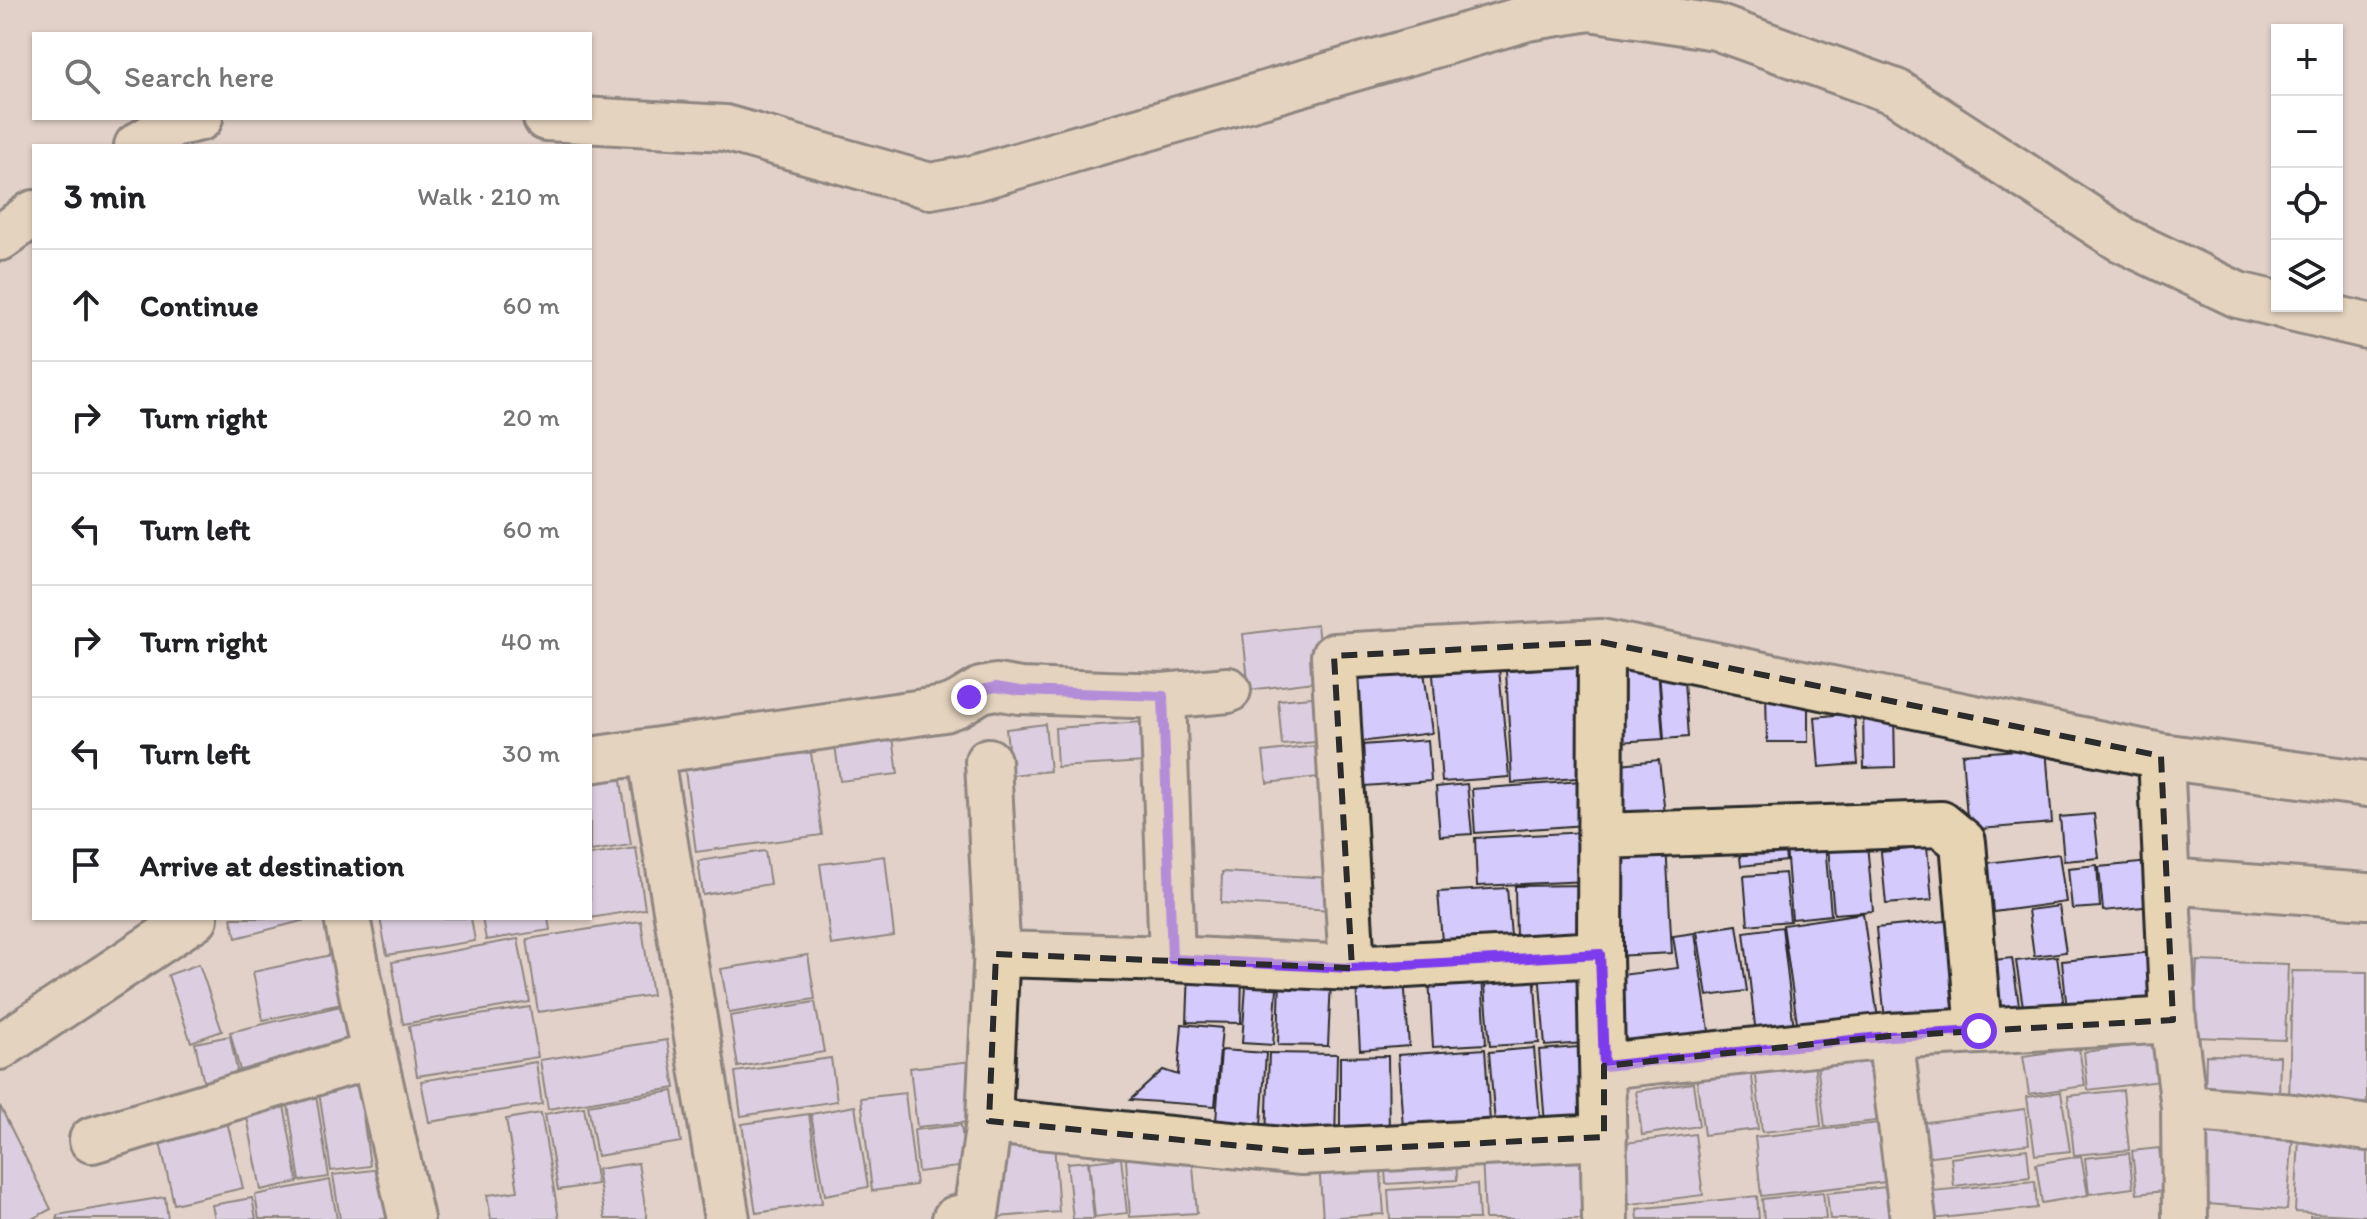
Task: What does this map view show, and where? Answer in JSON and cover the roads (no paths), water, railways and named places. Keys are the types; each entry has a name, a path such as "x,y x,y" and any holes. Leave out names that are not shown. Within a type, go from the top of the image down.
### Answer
{"street":[{"path":"582,120 725,128 930,186 975,178 1527,18 1590,8 1716,27 1896,92 2121,239 2238,295 2271,303"},
{"path":"140,144 173,124 191,120"},
{"path":"0,238 32,214"},
{"path":"2308,312 2367,326"},
{"path":"1601,642 1600,954 1605,1219"},
{"path":"1352,968 1334,656 1601,642 2161,756 2367,784"},
{"path":"592,760 944,709 981,690 996,687 1020,691 1163,696 1228,690"},
{"path":"1163,696 1172,959"},
{"path":"650,752 727,1219"},
{"path":"2161,756 2173,1020 2184,1108 2185,1219"},
{"path":"955,1219 976,1214 989,1121 996,954 988,761"},
{"path":"1602,836 1941,824 1963,842 1979,1031"},
{"path":"2167,881 2367,896"},
{"path":"0,1047 192,920"},
{"path":"347,920 411,1219"},
{"path":"996,954 1352,968 1600,954"},
{"path":"1604,1066 1890,1036 2173,1020"},
{"path":"1890,1036 1913,1219"},
{"path":"92,1140 374,1055"},
{"path":"2184,1108 2293,1117 2367,1128"},
{"path":"989,1121 1302,1152 1604,1137"}]}
